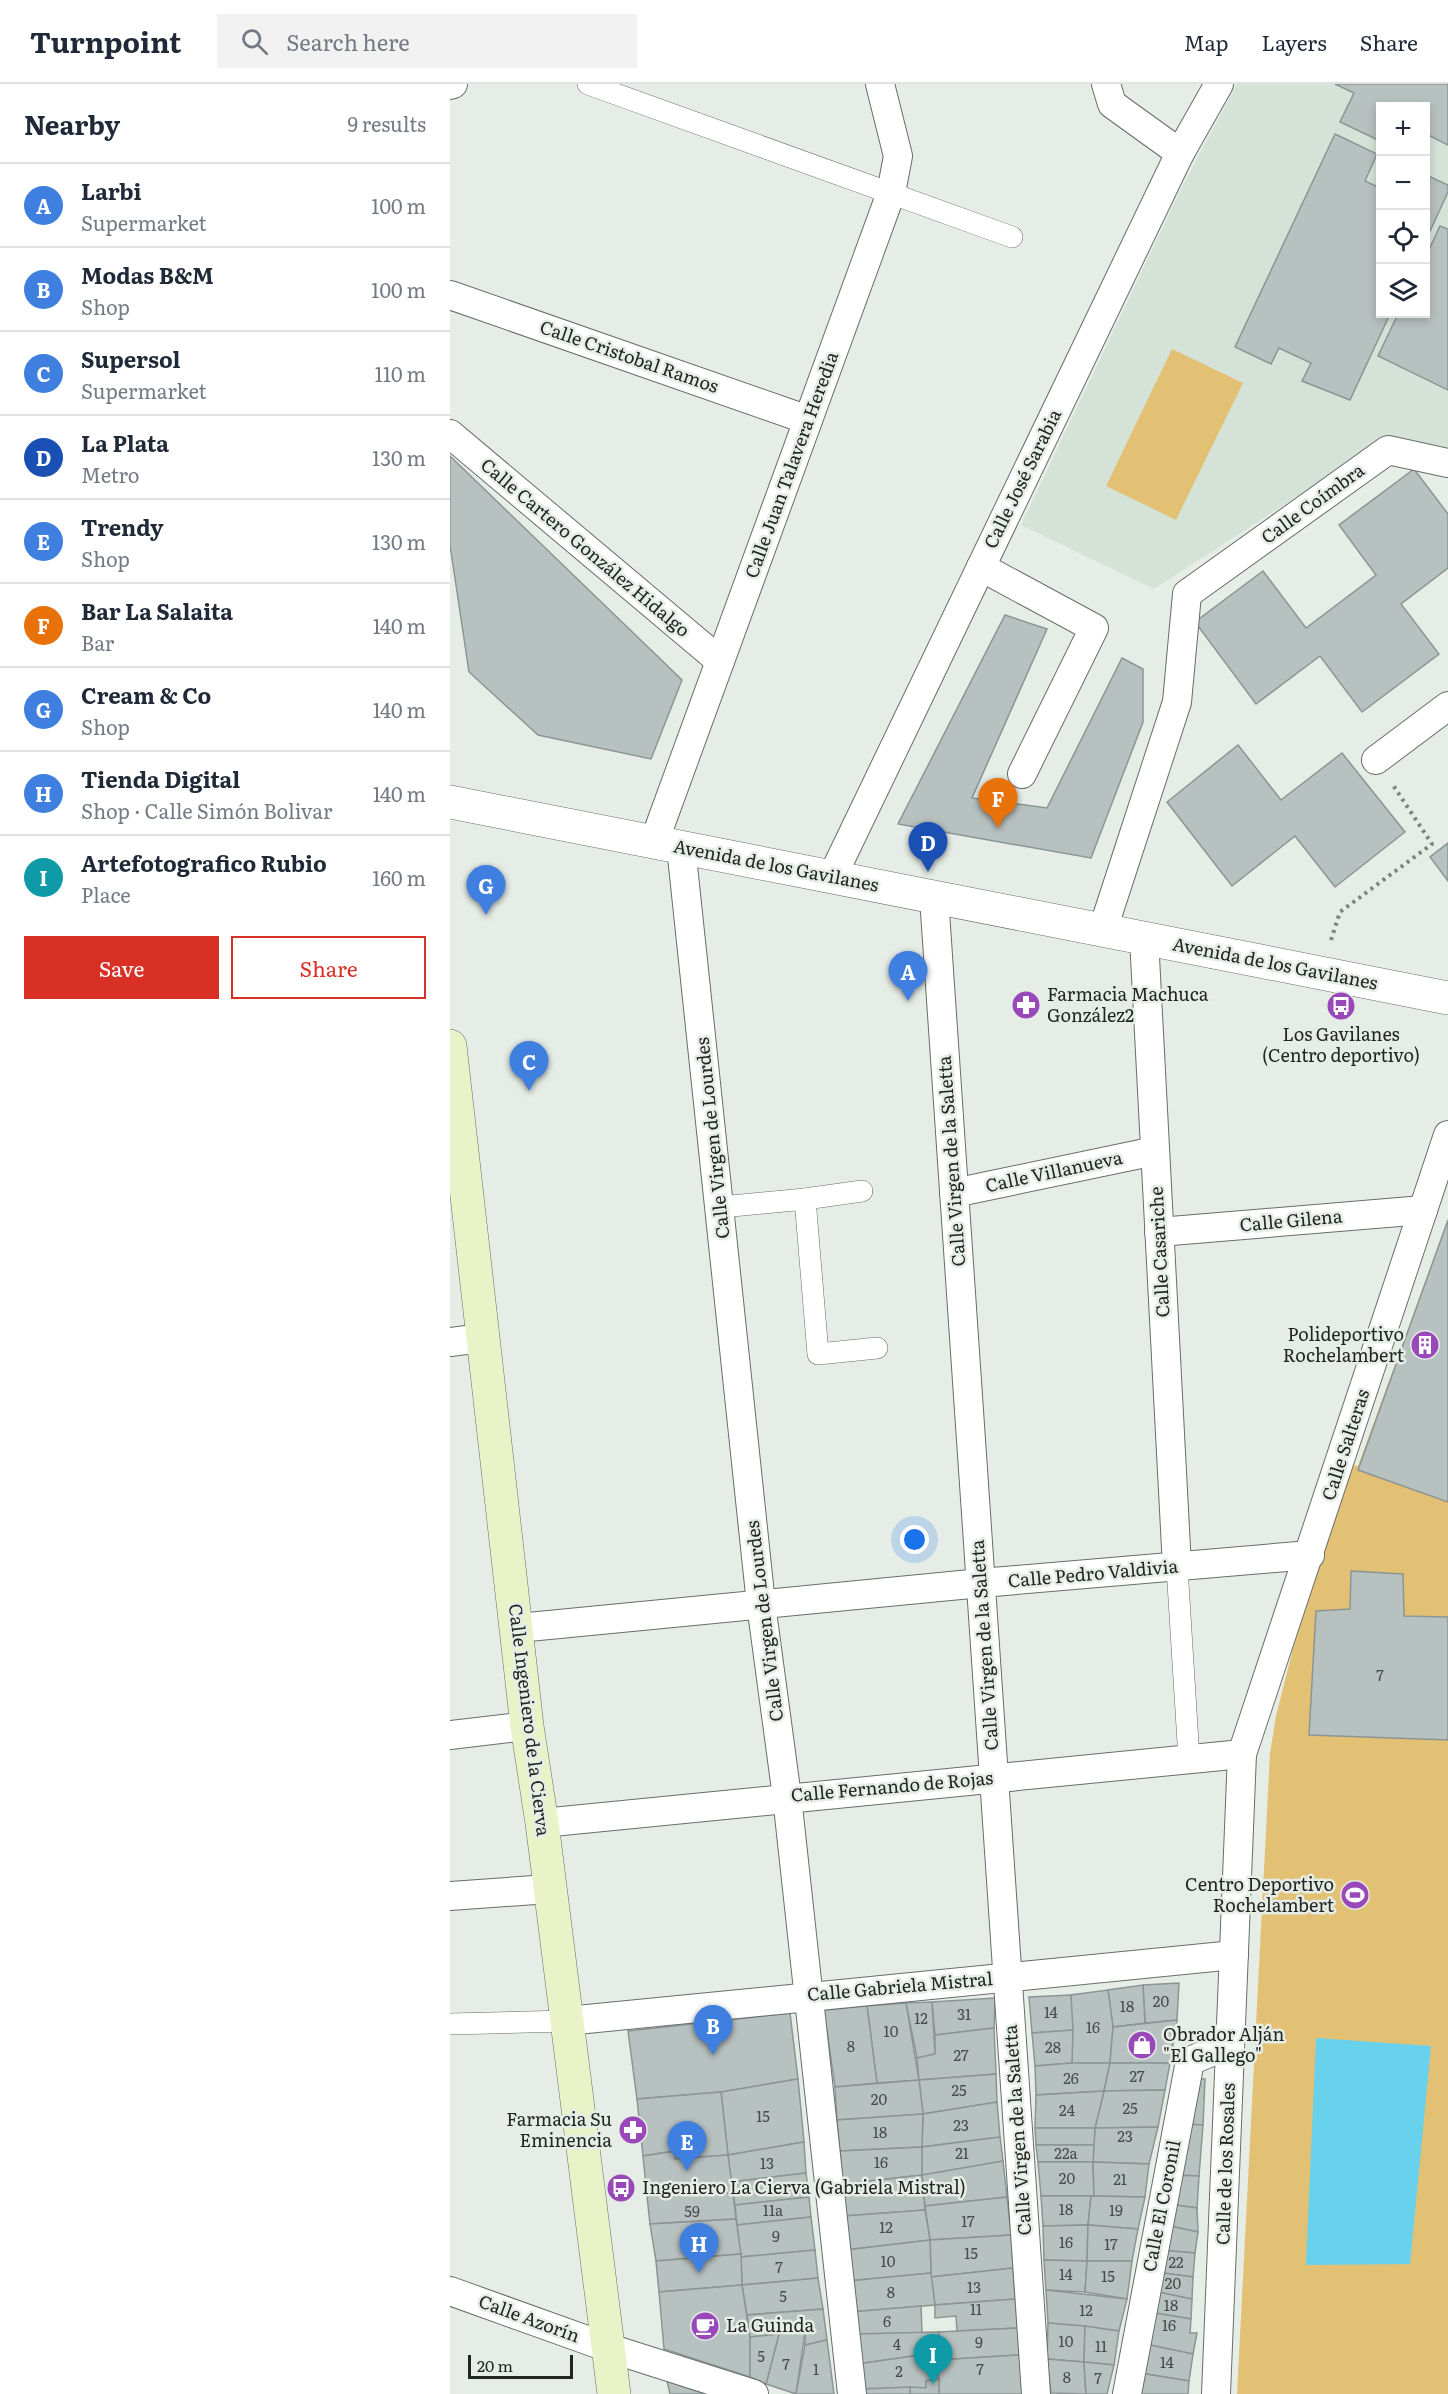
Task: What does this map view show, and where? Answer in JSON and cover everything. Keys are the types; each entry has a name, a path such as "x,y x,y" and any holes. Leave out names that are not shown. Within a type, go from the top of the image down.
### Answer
{"main road":[{"name":"Calle Ingeniero de la Cierva","path":"450,1046 466,1340 518,1628 527,1726 542,1823 614,2394"}],"street":[{"path":"588,84 1012,237"},
{"name":"Calle Juan Talavera Heredia","path":"668,844 720,662 891,193 898,156 880,84"},
{"path":"1106,84 1112,104 1180,153"},
{"name":"Calle José Sarabia","path":"832,877 1180,153 1219,84"},
{"name":"Calle Cristobal Ramos","path":"450,295 808,420"},
{"name":"Calle Cartero González Hidalgo","path":"450,434 720,662"},
{"name":"Calle Coímbra","path":"1103,929 1177,702 1187,594 1388,450 1448,463"},
{"path":"981,567 1094,628 1022,774"},
{"path":"1376,760 1448,706"},
{"name":"Avenida de los Gavilanes","path":"450,802 1448,998"},
{"name":"Calle Virgen de Lourdes","path":"668,844 721,1207 761,1604 787,1797 852,2394"},
{"name":"Calle Virgen de la Saletta","path":"934,897 1036,2394"},
{"name":"Calle Casariche","path":"1144,938 1177,1567"},
{"name":"Calle Salteras","path":"1242,1754 1448,1135"},
{"name":"Calle Villanueva","path":"954,1193 1155,1151"},
{"path":"721,1207 862,1191"},
{"path":"805,1198 818,1354 877,1348"},
{"name":"Calle Gilena","path":"1159,1232 1424,1210"},
{"name":"Calle Pedro Valdivia","path":"518,1628 981,1583 1310,1555"},
{"path":"1177,1567 1189,1759"},
{"path":"450,1735 527,1726"},
{"name":"Calle Fernando de Rojas","path":"542,1823 787,1797 1242,1754"},
{"name":"Calle de los Rosales","path":"1216,2394 1242,1754"},
{"path":"450,1896 549,1889"},
{"name":"Calle Gabriela Mistral","path":"567,2020 1234,1955"},
{"path":"450,2024 567,2020"},
{"name":"Calle El Coronil","path":"1127,2394 1190,2061 1230,2044"},
{"name":"Calle Azorín","path":"450,2291 609,2348 754,2394"}],"path":[{"path":"1320,973 1340,912 1432,844 1376,760"}],"shaded area":[{"path":"1237,84 1448,84 1448,459 1381,442 1154,589 1021,525 1183,185"},
{"path":"1172,349 1243,383 1176,520 1106,486"},
{"name":"Centro Deportivo Rochelambert","path":"1448,1219 1448,2394 1237,2394 1270,1753 1276,1716 1304,1605 1354,1465 1358,1466"}],"water":[{"path":"1316,2038 1431,2046 1410,2264 1306,2265"}],"building":[{"path":"1335,84 1448,84 1448,145 1430,136 1430,102 1376,102 1376,139 1340,122 1354,93"},
{"path":"1335,134 1376,154 1365,181 1376,186 1376,318 1388,318 1350,400 1302,381 1311,363 1279,348 1271,364 1235,347"},
{"path":"1430,177 1448,185 1448,192 1430,231"},
{"path":"1440,226 1448,229 1448,390 1378,356 1396,318 1430,318 1430,247"},
{"path":"450,456 682,680 651,759 538,735 469,672 450,545"},
{"path":"1414,469 1448,514 1448,568 1401,604 1439,654 1362,712 1320,656 1256,704 1195,622 1263,571 1306,628 1376,575 1339,525"},
{"path":"1005,615 1047,629 972,798 1047,808 1122,658 1143,669 1143,722 1091,858 898,824"},
{"path":"1238,745 1281,800 1342,753 1405,832 1335,887 1295,836 1232,886 1167,802"},
{"path":"1448,843 1448,881 1430,857"},
{"name":"Polideportivo Rochelambert","path":"1448,1220 1448,1502 1358,1470"},
{"path":"1351,1571 1403,1574 1404,1616 1448,1617 1448,1740 1309,1735 1316,1611 1350,1609"},
{"path":"1179,1983 1177,2020 1145,2023 1143,1985"},
{"path":"1143,1985 1145,2023 1113,2027 1108,1990"},
{"path":"1108,1990 1113,2027 1110,2063 1072,2063 1071,1995"},
{"path":"1071,1995 1073,2030 1032,2033 1029,1997"},
{"path":"995,1998 994,2028 935,2035 932,2002"},
{"path":"932,2002 935,2054 917,2058 906,2003"},
{"path":"906,2003 919,2080 877,2083 867,2006"},
{"path":"867,2006 877,2083 835,2087 824,2010"},
{"path":"790,2013 798,2079 721,2092 637,2099 628,2031"},
{"name":"Obrador Alján \"El Gallego\"","path":"1177,2020 1170,2063 1110,2063 1113,2027"},
{"path":"994,2028 996,2074 919,2080 917,2058 935,2054 935,2035"},
{"path":"1073,2030 1072,2063 1035,2066 1032,2033"},
{"path":"1110,2063 1104,2091 1036,2095 1035,2066"},
{"path":"1110,2063 1170,2063 1165,2090 1104,2091"},
{"path":"996,2074 997,2102 923,2114 919,2080"},
{"path":"1193,2078 1205,2079 1203,2125 1186,2124"},
{"path":"798,2079 804,2142 728,2155 721,2092"},
{"path":"919,2080 923,2114 837,2120 835,2087"},
{"path":"1165,2090 1158,2127 1095,2128 1104,2091"},
{"path":"1104,2091 1095,2128 1035,2128 1036,2095"},
{"path":"721,2092 728,2155 675,2159 675,2151 643,2156 637,2099"},
{"path":"997,2102 1000,2137 922,2147 923,2114"},
{"path":"923,2114 922,2147 840,2151 837,2120"},
{"path":"1186,2124 1203,2125 1199,2176 1175,2175"},
{"path":"1158,2127 1149,2164 1093,2162 1095,2128"},
{"path":"1035,2128 1095,2128 1094,2145 1036,2145"},
{"path":"1000,2137 1003,2161 922,2175 922,2147"},
{"path":"804,2142 806,2173 731,2182 728,2155"},
{"path":"1036,2145 1094,2145 1093,2162 1038,2162"},
{"path":"922,2147 922,2175 843,2184 840,2151"},
{"path":"675,2151 675,2159 728,2155 733,2193 647,2196 643,2156"},
{"path":"1003,2161 1007,2197 925,2206 922,2175"},
{"path":"1038,2162 1093,2162 1094,2196 1041,2196"},
{"path":"1093,2162 1149,2164 1145,2197 1094,2196"},
{"path":"806,2173 809,2197 735,2205 731,2182"},
{"path":"922,2175 925,2210 844,2216 843,2184"},
{"path":"1175,2175 1199,2176 1197,2208 1169,2204"},
{"path":"733,2193 736,2219 650,2224 647,2196"},
{"path":"1041,2196 1091,2196 1088,2225 1043,2226"},
{"path":"1091,2196 1145,2197 1138,2229 1088,2225"},
{"path":"809,2197 811,2217 737,2225 735,2205"},
{"path":"1007,2197 1011,2235 930,2240 925,2206"},
{"path":"1169,2204 1197,2208 1198,2232 1165,2225"},
{"path":"925,2210 930,2240 846,2250 844,2216"},
{"path":"811,2217 815,2250 741,2257 737,2225"},
{"path":"736,2219 741,2254 656,2261 650,2224"},
{"path":"1088,2225 1087,2261 1044,2260 1043,2226"},
{"path":"1088,2225 1138,2229 1132,2261 1087,2261"},
{"path":"1165,2225 1198,2232 1195,2253 1160,2250"},
{"path":"1011,2235 1013,2268 931,2277 930,2240"},
{"path":"930,2240 931,2273 848,2281 846,2250"},
{"path":"815,2250 818,2278 742,2285 741,2257"},
{"path":"1160,2250 1195,2253 1193,2277 1156,2272"},
{"path":"741,2254 742,2285 659,2292 656,2261"},
{"path":"1044,2260 1087,2261 1085,2292 1046,2290"},
{"path":"1087,2261 1132,2261 1127,2299 1085,2292"},
{"path":"1013,2268 1015,2299 935,2305 931,2277"},
{"path":"1156,2272 1193,2277 1192,2299 1153,2291"},
{"path":"931,2273 935,2305 850,2312 848,2281"},
{"path":"818,2278 823,2309 747,2315 742,2285"},
{"name":"La Guinda","path":"742,2285 750,2337 750,2377 664,2349 659,2292"},
{"path":"1046,2290 1127,2299 1119,2331 1048,2323"},
{"path":"1153,2291 1192,2299 1191,2319 1149,2312"},
{"path":"1015,2299 1018,2328 957,2331 956,2316 935,2318 935,2305"},
{"path":"921,2306 922,2333 855,2334 850,2312"},
{"path":"823,2309 827,2340 805,2345 805,2332 750,2337 747,2315"},
{"path":"1149,2312 1191,2319 1190,2333 1197,2333 1193,2354 1145,2344"},
{"path":"1048,2323 1085,2326 1084,2362 1047,2359"},
{"path":"1085,2326 1119,2331 1114,2365 1084,2362"},
{"path":"1018,2328 1019,2355 938,2360 939,2332"},
{"path":"805,2332 796,2394 766,2384 779,2334"},
{"path":"939,2332 939,2356 920,2355 858,2364 855,2334"},
{"path":"779,2334 766,2384 750,2377 750,2337"},
{"path":"827,2340 834,2394 796,2394 805,2345"},
{"path":"1145,2344 1193,2354 1189,2381 1140,2373"},
{"path":"920,2355 939,2356 939,2379 926,2381 926,2388 861,2389 858,2364"},
{"path":"1019,2355 1024,2394 939,2394 938,2360"},
{"path":"1047,2359 1084,2362 1086,2394 1051,2393"},
{"path":"1084,2362 1114,2365 1107,2394 1086,2394"},
{"path":"1140,2373 1189,2381 1188,2394 1137,2394"},
{"path":"939,2379 939,2394 910,2394 910,2387 926,2388 926,2381"},
{"path":"667,2381 705,2394 670,2394"},
{"path":"910,2387 910,2394 862,2394 861,2389"}],"place":[{"name":"Bar La Salaita","path":"998,828"},
{"name":"La Plata","path":"928,872"},
{"name":"Cream & Co","path":"486,915"},
{"name":"Larbi","path":"908,1001"},
{"name":"Farmacia Machuca González2","path":"1026,1005"},
{"name":"Los Gavilanes (Centro deportivo)","path":"1341,1006"},
{"name":"Supersol","path":"529,1091"},
{"name":"Polideportivo Rochelambert","path":"1425,1345"},
{"name":"Centro Deportivo Rochelambert","path":"1355,1895"},
{"name":"Obrador Alján \"El Gallego\"","path":"1142,2045"},
{"name":"Modas B&M","path":"713,2055"},
{"name":"Farmacia Su Eminencia","path":"633,2130"},
{"name":"Trendy","path":"687,2171"},
{"name":"Ingeniero La Cierva (Gabriela Mistral)","path":"621,2188"},
{"name":"Tienda Digital","path":"699,2273"},
{"name":"La Guinda","path":"705,2326"},
{"name":"Artefotografico Rubio","path":"933,2384"}]}
